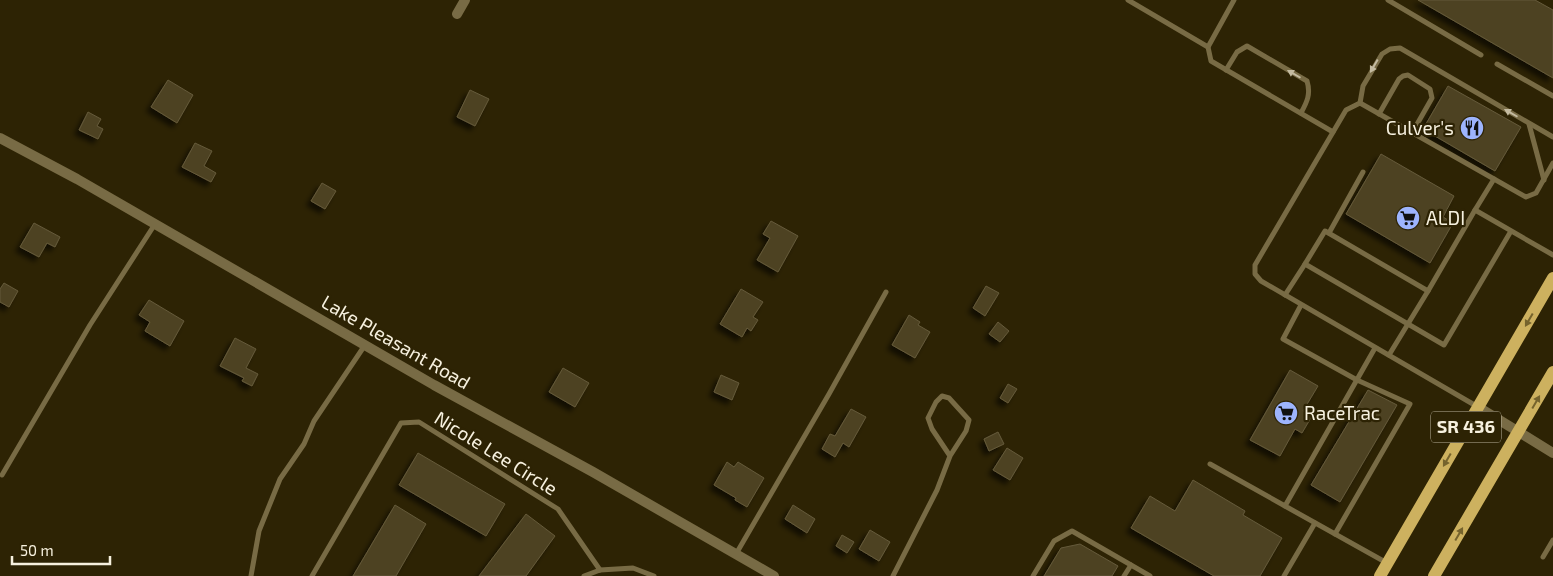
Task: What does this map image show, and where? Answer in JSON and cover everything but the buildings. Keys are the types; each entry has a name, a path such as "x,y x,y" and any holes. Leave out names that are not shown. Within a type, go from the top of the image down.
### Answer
{"main road":[{"name":"SR 436","path":"1380,576 1553,278"},
{"name":"SR 436","path":"1434,576 1553,372"}],"street":[{"path":"457,14 465,0"},
{"name":"Lake Pleasant Road","path":"0,138 774,576"},
{"path":"1478,407 1553,453"}],"lane":[{"path":"1128,0 1208,47"},
{"path":"1234,0 1208,47 1211,61 1333,132"},
{"path":"1388,0 1481,55"},
{"path":"1226,70 1236,52 1247,46 1307,81 1310,90 1308,100 1301,113"},
{"path":"1360,103 1363,86 1382,54 1390,49 1400,48 1553,138"},
{"path":"1497,64 1553,96"},
{"path":"1379,114 1399,79 1408,75 1430,89 1432,93 1432,98 1412,132"},
{"path":"1360,103 1526,197 1536,193 1553,163"},
{"path":"1360,103 1346,110 1256,264 1256,274 1260,281 1478,407"},
{"path":"1529,124 1544,180"},
{"path":"1329,233 1363,172"},
{"path":"1389,356 1494,179"},
{"path":"1475,210 1553,255"},
{"path":"2,475 86,332 155,224"},
{"path":"1285,295 1325,231 1428,291"},
{"path":"1305,264 1444,345 1511,231"},
{"path":"736,554 886,292"},
{"path":"1302,305 1282,339 1357,380 1410,404 1335,534"},
{"path":"251,576 260,531 280,479 301,449 314,421 365,345"},
{"path":"1286,506 1375,348"},
{"path":"893,576 937,490 950,456 966,431 969,420 949,398 942,396 928,418 932,429 950,456"},
{"name":"Nicole Lee Circle","path":"312,576 401,423 419,422 558,509 600,570"},
{"path":"1210,464 1387,563"},
{"path":"1284,576 1316,523"},
{"path":"1033,576 1054,541 1072,531 1150,576"},
{"path":"1543,557 1553,540"},
{"path":"1124,576 1131,565"},
{"path":"584,576 600,570 633,568 654,576"}],"place":[{"name":"Culver's","path":"1472,128"},
{"name":"ALDI","path":"1408,218"},
{"name":"RaceTrac","path":"1286,413"}]}
